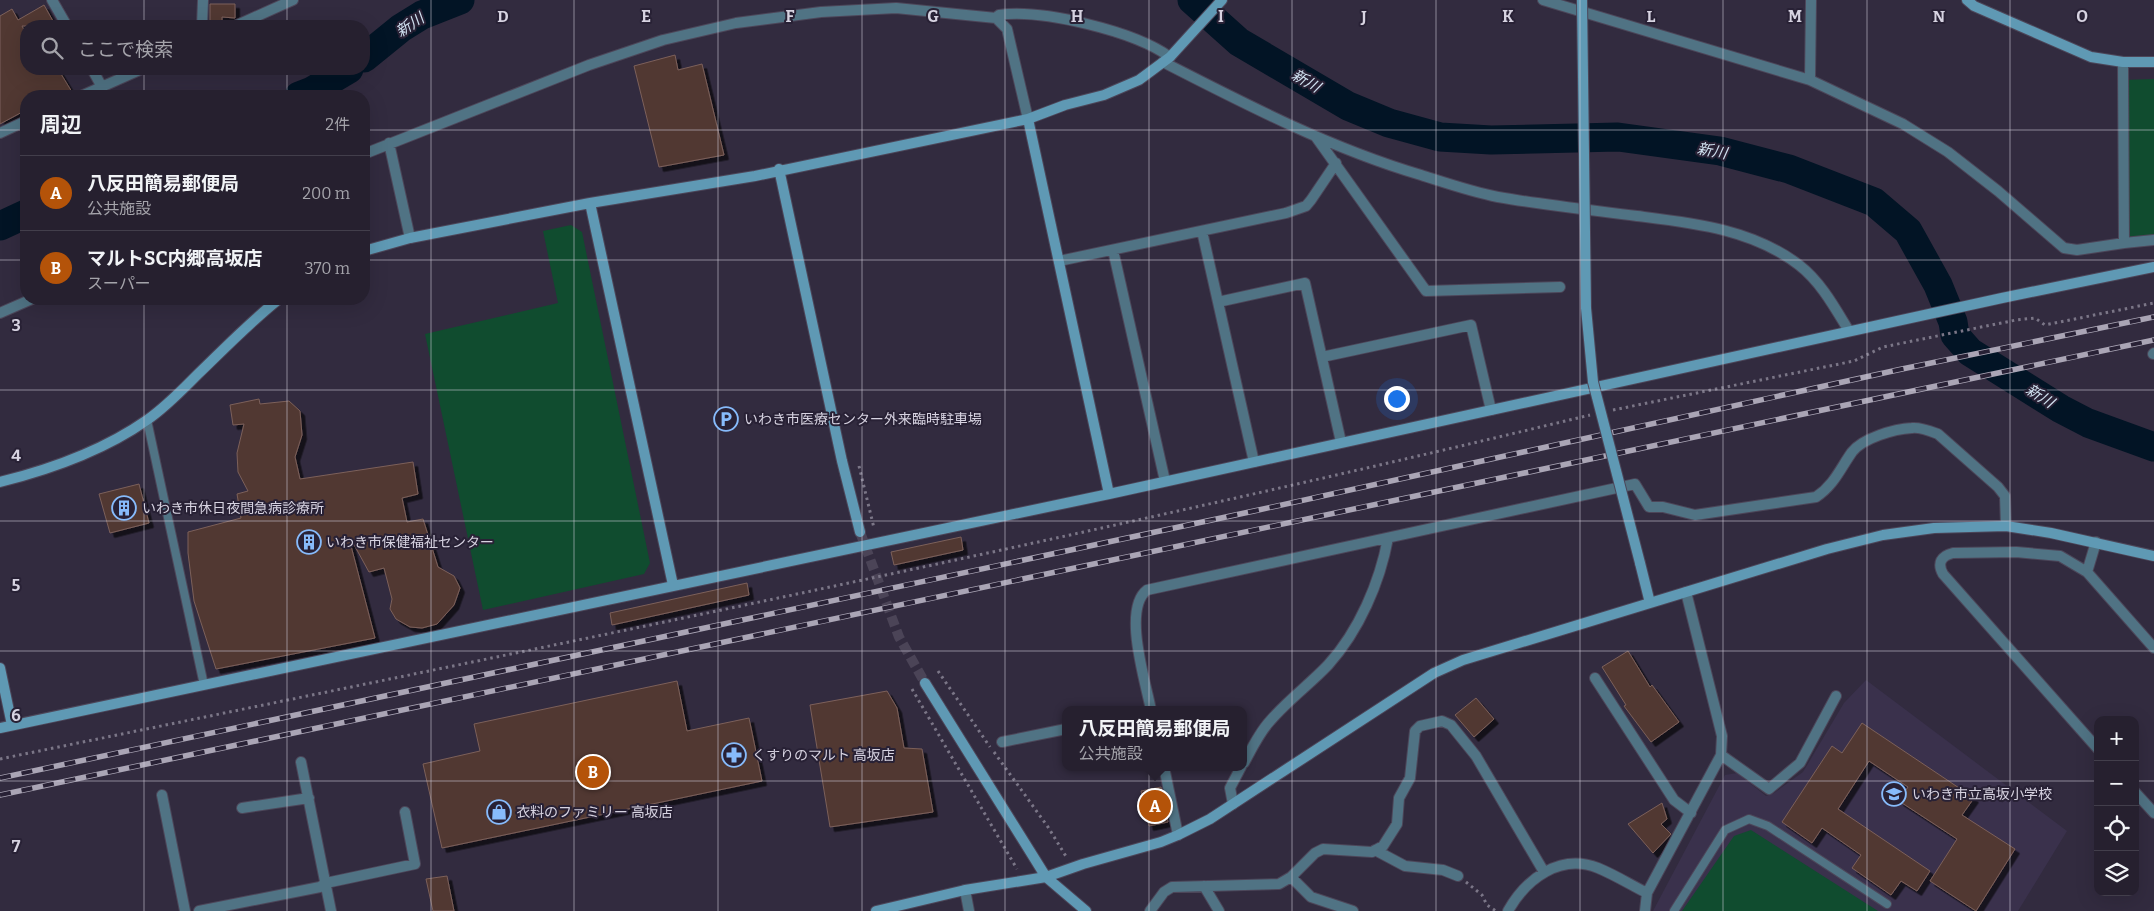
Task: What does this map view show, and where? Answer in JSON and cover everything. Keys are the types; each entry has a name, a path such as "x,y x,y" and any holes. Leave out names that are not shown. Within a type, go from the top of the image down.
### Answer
{"street":[{"path":"52,0 64,20"},
{"path":"202,0 202,20"},
{"path":"248,20 293,0"},
{"path":"370,249 410,238 590,203 755,176 779,169 1028,119 1065,105 1127,86 1170,56 1222,0"},
{"path":"1543,0 1810,80 1903,124 1948,152 1998,190 2064,248 2077,250 2154,240"},
{"path":"1582,0 1586,308 1593,382 1650,603"},
{"path":"1810,80 1811,0"},
{"path":"1967,0 1974,6 2091,57 2123,62 2154,62"},
{"path":"370,151 589,65 663,40 736,23 822,12 896,8 996,18 1007,29 1109,494"},
{"path":"996,18 998,15 1023,13 1074,21 1147,43 1272,118 1362,156 1420,175 1497,196 1702,224 1744,236 1778,251 1800,266 1825,292 1849,331"},
{"path":"2123,62 2124,243"},
{"path":"95,75 102,87"},
{"path":"95,90 129,75"},
{"path":"0,133 20,124"},
{"path":"1315,136 1426,292 1560,287"},
{"path":"389,143 410,238"},
{"path":"1059,261 1286,213 1306,206 1336,163"},
{"path":"779,169 842,462 860,532"},
{"path":"590,203 673,585"},
{"path":"1202,231 1254,462"},
{"path":"1113,250 1165,481"},
{"path":"0,728 1109,494 1849,331 2154,268"},
{"path":"1218,302 1305,283 1341,442"},
{"path":"0,313 20,304"},
{"path":"0,482 37,473 75,459 147,420 174,398 252,321 272,305"},
{"path":"1322,357 1472,324 1491,410"},
{"path":"1151,706 1136,639 1138,604 1142,594 1147,590 1635,484 1648,507 1696,515 1816,497 1828,490 1859,445 1867,439 1912,428 1938,434 1998,487 2005,496 2006,526"},
{"path":"876,911 965,890 1046,877 1073,867 1161,842 1178,835 1233,804 1434,673 1462,660 1827,549 1883,535 1934,528 2006,526 2096,542 2154,556"},
{"path":"1247,757 1259,734 1270,720 1340,650 1364,609 1383,565 1388,538"},
{"path":"2087,572 2096,542"},
{"path":"2094,744 1943,574 1939,567 1941,559 1946,554 1953,553 2016,552 2060,556 2087,572 2154,648"},
{"path":"1645,911 1647,894 1721,755 1722,736 1686,592"},
{"path":"0,668 12,725"},
{"path":"1595,678 1674,800 1691,813"},
{"path":"925,683 1046,877 1086,911"},
{"path":"1721,755 1769,789 1800,762 1836,696"},
{"path":"1150,911 1164,892 1172,887 1279,884 1292,877 1315,853 1323,850 1351,852 1375,850 1383,846 1397,824 1399,798 1410,778 1416,731 1420,726 1442,721 1451,725 1476,756 1544,872"},
{"path":"1002,742 1062,730"},
{"path":"301,762 331,911"},
{"path":"1165,771 1178,835"},
{"path":"1233,804 1230,788 1239,771"},
{"path":"162,796 185,911"},
{"path":"2139,796 2154,813"},
{"path":"242,808 309,798"},
{"path":"199,911 226,908 320,887 326,883 415,864 405,812"},
{"path":"1375,850 1405,866 1443,870 1458,876"},
{"path":"1508,911 1526,884 1544,872 1558,867 1580,865 1597,868 1647,894"},
{"path":"1292,877 1311,897 1353,911"},
{"path":"1204,886 1219,911"},
{"path":"965,890 969,911"}],"lane":[{"path":"147,420 204,685"},
{"path":"1674,911 1725,830 1749,819 1768,826 1887,904"}],"path":[{"path":"1610,410 1854,361 1883,347 2016,320 2035,318 2045,326 2154,303"},
{"path":"0,759 579,640 991,552 1391,463 1591,415"},
{"path":"859,466 874,528"},
{"path":"938,671 1048,827 1073,867"},
{"path":"912,689 1024,880"},
{"path":"1458,876 1482,895 1487,905 1496,911"}],"shaded area":[{"name":"いわき市立高坂小学校","path":"1866,680 2067,831 2018,911 1653,911 1725,775 1737,773 1766,796 1774,793 1803,772 1844,703"}],"green space":[{"path":"2154,79 2154,240 2124,243 2123,80"},
{"path":"571,225 582,232 650,563 644,574 483,610 425,334 558,303 543,231"},
{"path":"1751,830 1878,911 1682,911 1734,836"}],"building":[{"path":"210,4 235,4 235,18 222,17 222,20 210,20"},
{"path":"44,5 52,20 20,20 20,75 62,75 71,90 20,90 20,113 0,124 0,16 12,9 18,20"},
{"path":"675,55 678,70 702,64 724,155 659,167 634,66"},
{"name":"いわき市保健福祉センター","path":"259,399 260,404 289,401 300,411 302,435 295,457 300,479 413,462 418,494 402,498 407,522 423,519 438,567 454,576 460,588 454,605 437,624 422,628 410,627 396,619 390,609 392,599 384,568 369,572 352,541 350,542 375,638 216,669 194,601 188,553 188,532 241,518 237,494 248,491 238,472 237,453 244,424 233,425 230,405"},
{"name":"いわき市休日夜間急病診療所","path":"139,484 149,523 110,533 99,494"},
{"path":"961,537 963,550 894,565 891,552"},
{"path":"747,583 749,595 612,625 610,613"},
{"path":"1628,651 1650,687 1652,685 1679,722 1651,742 1624,706 1626,705 1602,667"},
{"path":"677,681 687,731 749,718 762,781 442,848 423,764 480,751 474,724"},
{"path":"887,691 897,708 904,748 922,749 933,812 830,827 810,705"},
{"path":"1476,698 1494,719 1474,737 1455,715"},
{"path":"1862,723 1974,798 1962,815 2015,849 1976,911 1930,881 1957,839 1899,801 1908,787 1869,761 1838,809 1930,871 1917,891 1901,881 1891,895 1852,868 1861,855 1822,828 1812,843 1782,822 1832,746 1842,753"},
{"path":"1161,787 1168,822 1149,826 1141,791"},
{"path":"1662,803 1667,819 1661,824 1671,834 1653,853 1628,824"},
{"path":"447,876 454,911 433,911 426,879"}],"waterway":[{"name":"新川","path":"370,53 401,28 422,15 460,0"},
{"name":"新川","path":"1192,0 1239,42 1348,106 1389,123 1440,137 1491,140 1618,137 1720,151 1789,169 1874,202 1908,231 1938,285 1953,322 1955,335 1970,352 2061,409 2088,423 2154,447"},
{"name":"新川","path":"314,90 339,75"},
{"name":"新川","path":"0,226 20,217"}],"tunnel":[{"path":"860,532 899,637 925,683"}],"railway":[{"path":"0,778 1254,511 1902,369 2154,317"},
{"path":"0,795 2154,340"}],"place":[{"name":"いわき市医療センター外来臨時駐車場","path":"726,419"},
{"name":"いわき市休日夜間急病診療所","path":"124,508"},
{"name":"いわき市保健福祉センター","path":"309,542"},
{"name":"くすりのマルト 高坂店","path":"734,755"},
{"name":"マルトSC内郷高坂店","path":"593,772"},
{"name":"いわき市立高坂小学校","path":"1894,794"},
{"name":"八反田簡易郵便局","path":"1155,806"},
{"name":"衣料のファミリー 高坂店","path":"499,812"}]}
